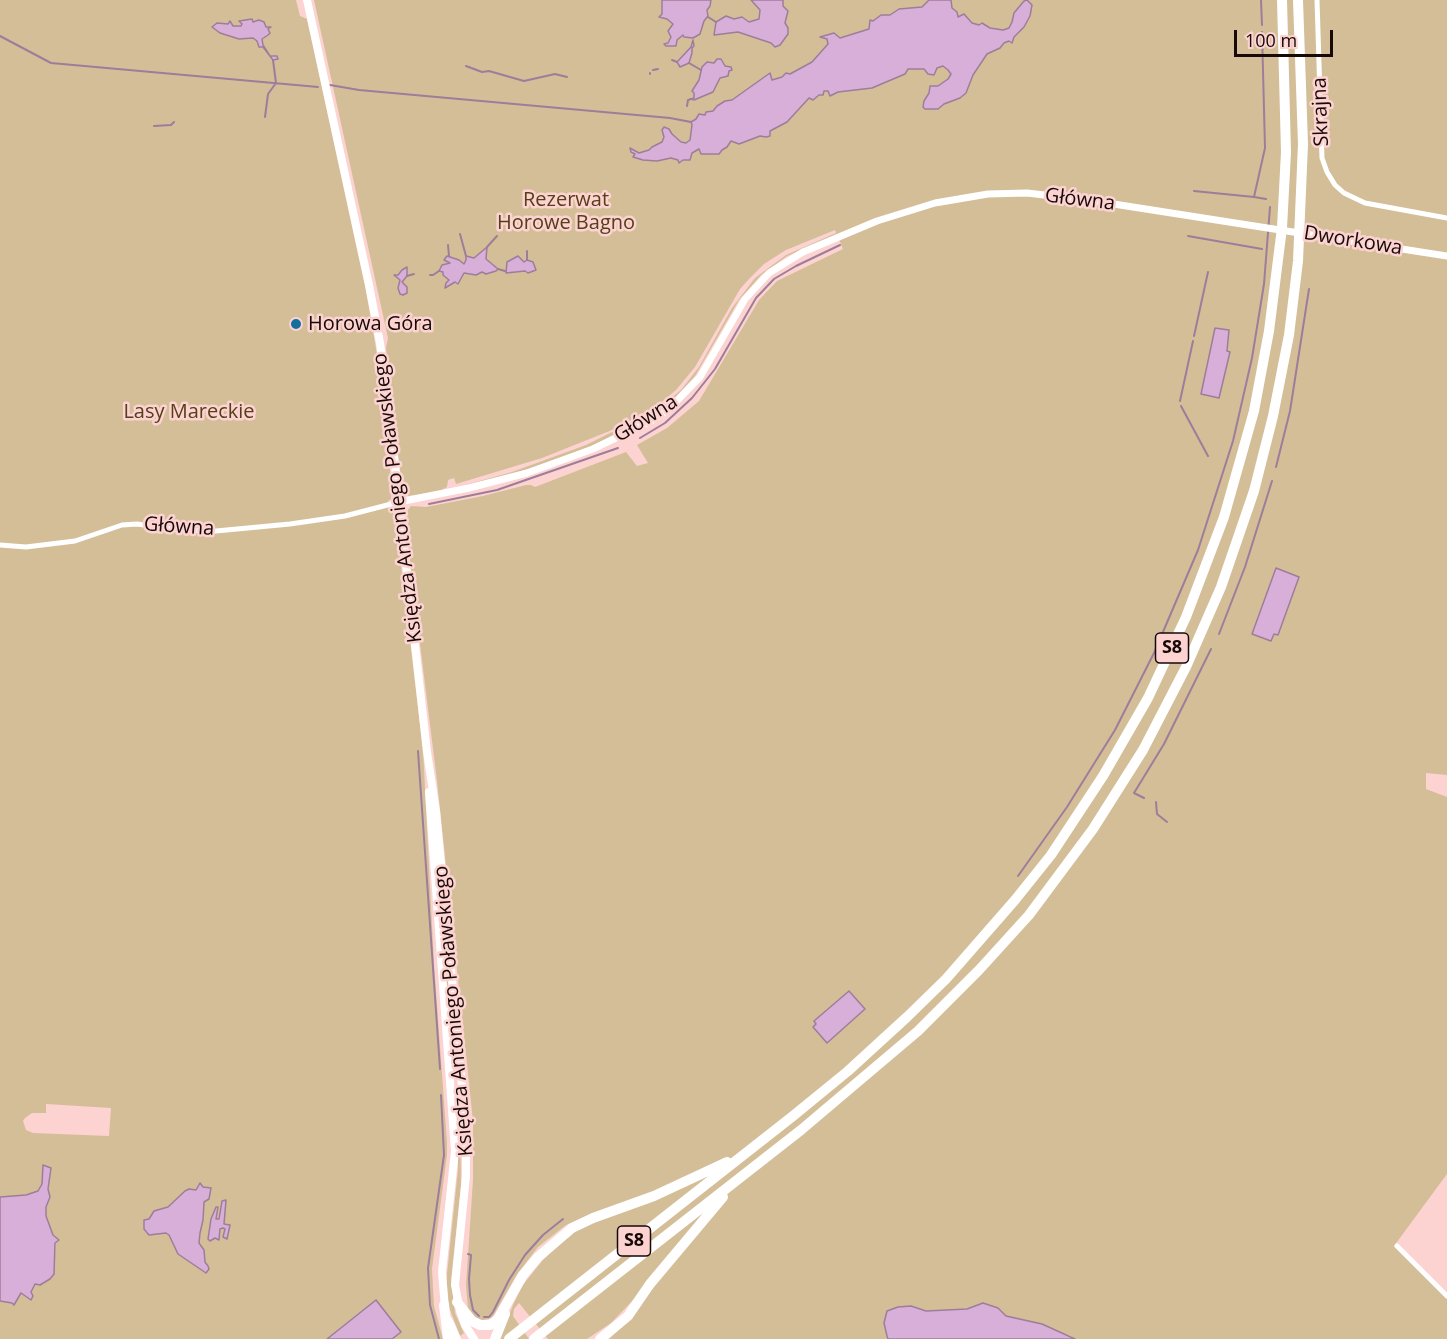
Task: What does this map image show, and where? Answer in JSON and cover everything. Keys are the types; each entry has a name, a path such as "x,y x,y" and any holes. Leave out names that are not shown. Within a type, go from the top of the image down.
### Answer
{"highway":[{"name":"S8","path":"509,1339 746,1153 880,1043 946,979 1009,908 1051,855 1078,816 1148,698 1186,617 1210,558 1235,484 1252,422 1264,365 1279,259 1286,152 1282,0"},
{"name":"S8","path":"534,1339 820,1115 918,1031 1010,937 1070,862 1143,750 1186,667 1212,609 1236,547 1266,448 1289,335 1298,261 1302,162 1298,0"},
{"path":"457,1302 472,1321 480,1325 486,1325 498,1319 523,1275 538,1257 572,1228 663,1192 746,1153"},
{"path":"600,1339 628,1316 650,1284 736,1180"},
{"path":"495,1339 511,1297"},
{"path":"444,1305 448,1339"}],"main road":[{"name":"Księdza Antoniego Poławskiego","path":"307,0 380,343 443,880 466,1128 466,1176 456,1268 457,1302 465,1325 474,1339"},
{"name":"Księdza Antoniego Poławskiego","path":"427,752 429,810 454,1151 442,1272 444,1305 457,1339"}],"street":[{"name":"Skrajna","path":"1317,0 1322,158 1326,172 1335,185"},
{"name":"Dworkowa","path":"1335,185 1344,193 1365,203 1447,218"},
{"name":"Główna","path":"0,545 26,547 75,541 122,525 137,524 179,530 216,531 345,516 527,473 593,449 651,421 669,409 700,376 745,299 768,273 803,252 912,209 972,196 1027,193 1260,226"},
{"name":"Dworkowa","path":"1260,226 1447,256"},
{"path":"1397,1246 1447,1296"}],"green space":[{"name":"Lasy Mareckie","path":"0,0 296,0 300,16 307,19 366,291 378,360 392,488 391,499 388,501 389,510 394,514 398,540 423,749 434,964 447,1143 432,1269 434,1306 443,1339 0,1339 0,1267 31,1292 35,1284 40,1285 54,1274 56,1237 53,1235 46,1216 46,1207 50,1197 48,1189 50,1176 38,1191 26,1195 0,1197","holes":["46,1104 111,1108 109,1136 33,1133 26,1130 23,1121 32,1113 46,1113"]},
{"name":"Rezerwat Horowe Bagno","path":"314,0 1447,0 1447,775 1426,773 1426,789 1447,797 1447,1174 1394,1246 1447,1298 1447,1339 1075,1339 1006,1316 998,1308 983,1303 967,1309 926,1311 911,1306 898,1307 884,1323 888,1339 609,1339 631,1319 634,1299 611,1323 587,1339 548,1339 519,1303 514,1309 513,1316 529,1339 500,1339 522,1286 543,1260 593,1213 566,1225 538,1247 516,1276 492,1318 483,1320 475,1318 468,1309 466,1285 473,1180 473,1121 437,781 409,555 407,511 411,506 426,507 526,485 535,487 626,452 637,466 648,463 637,445 667,428 699,401 759,300 777,281 843,249 837,235 787,256 761,275 739,300 695,376 672,401 658,412 596,444 571,454 516,473 462,486 512,472 586,445 658,409 681,390 699,367 732,308 755,278 786,255 836,233 835,230 786,250 764,264 740,289 695,367 676,390 656,407 612,430 542,458 456,484 454,478 448,480 447,487 440,491 408,496 404,492 399,464 386,348 388,338"},
{"path":"431,810 433,810 437,844 457,1071 453,1066 451,1056"},
{"path":"456,1091 460,1131 461,1186 451,1280 455,1313 464,1333 460,1336 449,1307 446,1284 458,1169"}],"shaded area":[{"path":"662,0 711,0 707,10 708,16 700,34 693,38 683,35 677,40 676,46 666,46 664,44 668,43 671,37 668,31 673,24 659,17 662,14"},
{"path":"751,0 783,0 783,6 788,11 785,23 788,34 780,45 775,47 771,43 738,32 714,35 716,22 726,16 734,19 742,17 749,22 759,19 760,10"},
{"path":"929,0 951,0 952,8 957,12 958,17 964,14 972,23 979,25 982,23 990,28 1003,30 1009,28 1014,13 1024,1 1027,0 1032,5 1030,16 1012,43 1009,41 1004,43 1000,48 987,54 973,75 966,93 938,109 925,109 924,101 930,86 938,86 948,79 951,74 948,70 943,66 937,68 934,75 928,74 924,69 908,69 905,74 872,88 838,92 830,96 828,91 824,91 823,95 813,100 809,98 787,122 770,131 770,136 760,136 739,144 731,141 719,154 701,154 699,149 692,153 690,160 683,160 679,163 678,160 671,158 657,161 633,157 635,154 630,148 639,153 662,142 664,127 669,129 681,142 686,143 690,140 691,122 699,114 705,115 706,112 713,111 717,106 732,100 770,73 772,80 786,73 790,74 812,62 828,44 827,39 820,37 834,33 840,38 869,29 870,20 873,21 881,15 890,15 899,9 922,7"},
{"path":"252,19 253,22 259,20 264,22 266,27 271,27 268,29 270,33 262,39 263,45 270,56 277,56 278,59 273,60 253,38 239,39 220,33 212,27 217,23 228,24 230,21 233,26 241,26 239,21"},
{"path":"693,40 694,46 689,63 680,67 677,62 691,47"},
{"path":"717,59 721,59 725,66 731,67 732,70 729,71 728,76 720,78 713,92 694,100 691,99 694,98 692,91 699,80 702,67 707,62 714,63"},
{"path":"487,247 486,259 498,269 496,271 476,275 464,273 458,284 455,282 445,288 449,280 443,272 439,271 442,265 450,263 444,260 447,256 464,264 466,256 474,258"},
{"path":"518,256 524,262 527,260 533,262 536,270 528,273 525,271 506,273 507,262"},
{"path":"407,267 407,276 402,282 407,287 407,293 403,295 400,294 398,288 400,280 394,275 398,275"},
{"path":"1215,328 1229,330 1227,351 1230,352 1219,398 1201,394"},
{"path":"1276,568 1299,577 1278,635 1274,634 1271,641 1252,634"},
{"path":"849,991 865,1009 827,1043 813,1027 816,1024 814,1021"},
{"path":"43,1165 51,1168 48,1189 50,1197 46,1207 46,1216 53,1235 59,1240 55,1243 54,1274 40,1285 35,1284 31,1292 33,1296 31,1300 21,1293 14,1305 0,1301 0,1197 26,1195 38,1191 42,1184"},
{"path":"200,1183 203,1187 211,1188 209,1199 204,1202 199,1243 204,1250 205,1262 209,1269 206,1273 178,1254 169,1235 166,1233 149,1235 144,1229 144,1220 149,1219 154,1211 168,1207 189,1189 196,1190"},
{"path":"226,1200 224,1224 230,1225 227,1239 223,1237 225,1229 223,1228 220,1229 219,1240 215,1238 210,1241 208,1239 211,1219 218,1207 216,1219 219,1219 222,1201"},
{"path":"376,1300 401,1332 392,1339 327,1339"},
{"path":"983,1303 998,1308 1006,1316 1042,1324 1075,1339 888,1339 884,1323 887,1311 911,1306 926,1311 967,1309"}],"waterway":[{"path":"1261,0 1262,25"},
{"path":"708,17 716,22"},
{"path":"1262,32 1265,148 1254,197 1266,199"},
{"path":"0,36 51,63 318,87"},
{"path":"265,117 268,94 276,83 273,60"},
{"path":"672,60 677,62"},
{"path":"689,63 701,70"},
{"path":"466,66 482,72 489,71 524,81 555,74 567,77"},
{"path":"653,70 658,69"},
{"path":"330,85 359,90 670,118 691,122"},
{"path":"687,106 688,100 691,99"},
{"path":"154,126 171,125 174,122"},
{"path":"1194,191 1254,197"},
{"path":"1018,876 1067,807 1115,730 1154,653 1198,550 1233,441 1252,358 1264,284 1270,207"},
{"path":"460,234 466,256"},
{"path":"487,247 497,236"},
{"path":"1188,236 1262,249"},
{"path":"448,245 449,256"},
{"path":"640,438 665,423 692,398 715,369 756,298 774,279 840,245"},
{"path":"527,251 527,260"},
{"path":"498,269 505,271"},
{"path":"430,275 439,271"},
{"path":"1194,336 1208,272"},
{"path":"407,276 414,274"},
{"path":"1276,467 1290,411 1309,289"},
{"path":"1180,401 1193,341"},
{"path":"1181,406 1208,456"},
{"path":"429,504 497,490 618,448"},
{"path":"1219,634 1245,567 1272,481"},
{"path":"1144,798 1134,793 1164,744 1211,649"},
{"path":"418,751 440,1069"},
{"path":"1156,802 1157,814 1167,822"},
{"path":"439,1339 430,1305 428,1268 444,1155 441,1095"},
{"path":"484,1317 489,1317 493,1312 525,1255 543,1235 563,1219"},
{"path":"468,1254 471,1255 470,1295 473,1310 479,1316"}],"place":[{"name":"Horowa Góra","path":"296,324"}]}
